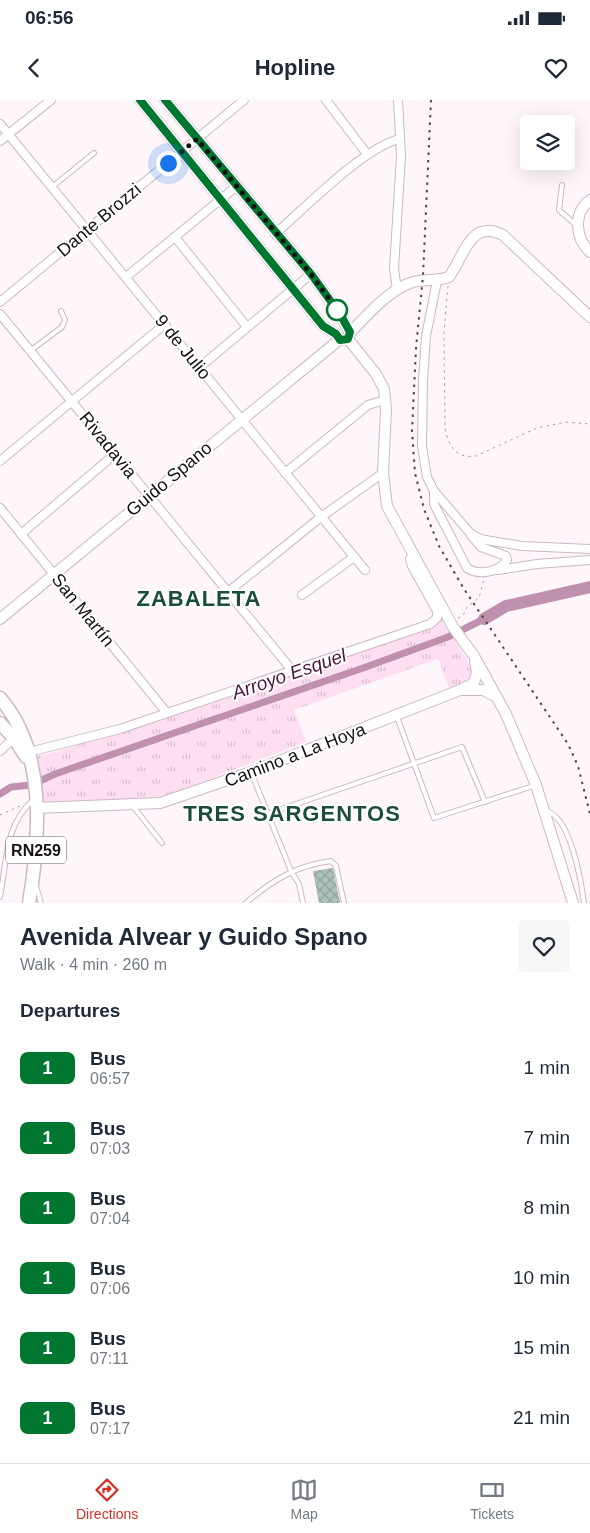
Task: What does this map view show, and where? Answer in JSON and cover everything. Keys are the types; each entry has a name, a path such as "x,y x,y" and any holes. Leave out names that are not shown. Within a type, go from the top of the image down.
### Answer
{"highway":[{"name":"RN259","path":"0,698 20,725 29,752 31,766 33,877 29,903"},
{"name":"RN259","path":"0,722 14,738 31,766"}],"street":[{"path":"0,141 50,100"},
{"path":"140,100 323,326 346,332"},
{"path":"165,100 275,234 311,274 340,314 346,332 376,374 384,389 386,400 383,474 387,506 452,624 498,698 536,785 573,903"},
{"name":"Dante Brozzi","path":"0,302 244,100"},
{"path":"326,100 367,154"},
{"path":"397,289 394,269 401,170 398,100"},
{"name":"9 de Julio","path":"0,124 365,570"},
{"path":"275,234 367,154 385,143 399,139"},
{"path":"126,278 237,186"},
{"path":"590,200 580,212 578,228 581,240 590,252"},
{"path":"485,572 504,564 507,560 506,556 481,547 434,491 427,477 422,446 422,381 426,336 438,281 449,277 475,234 486,230 494,231 512,243 590,317"},
{"path":"175,237 247,328"},
{"path":"200,367 311,274"},
{"name":"Guido Spano","path":"0,619 397,289 413,282 438,281"},
{"name":"Rivadavia","path":"0,314 292,669"},
{"path":"0,461 165,324"},
{"path":"285,473 368,405 386,400"},
{"path":"21,534 115,454"},
{"path":"228,592 321,517 383,474"},
{"path":"434,491 434,504 462,561 475,573 537,564 590,560"},
{"name":"San Martín","path":"0,508 167,713"},
{"path":"470,533 480,539 522,546 590,550"},
{"path":"29,752 120,729 292,669 430,624 437,618 437,611 410,563 413,554"},
{"path":"302,595 354,557"},
{"name":"Camino a La Hoya","path":"33,804 132,805 160,803 251,772 396,716 474,683 477,676 471,652"},
{"name":"Camino a La Hoya","path":"460,690 483,690 498,698"},
{"path":"0,751 14,738"}],"lane":[{"path":"52,187 94,153"},
{"path":"562,185 559,210 578,228"},
{"path":"30,351 62,327 65,320 60,311"},
{"path":"396,716 434,818 536,785"},
{"path":"267,814 462,747 485,802"},
{"path":"251,772 290,871 299,884 303,903"},
{"path":"0,896 6,850 33,804"},
{"path":"132,805 162,843"},
{"path":"544,810 558,818 572,847 584,903"},
{"path":"246,903 268,884 290,871 332,861 336,866 344,903"},
{"path":"33,877 41,903"}],"path":[{"path":"449,277 444,332 445,429 448,442 454,450 468,458 537,428 566,422 590,424"},
{"path":"452,624 463,616 467,607 479,598 485,572"},
{"path":"0,815 21,806 33,804"}],"green space":[{"path":"440,615 470,665 472,674 469,681 449,688 438,659 294,710 306,742 168,795 120,801 41,804 34,757 156,720 432,627 438,623"}],"building":[{"path":"333,868 340,903 319,903 313,871"}],"waterway":[{"name":"Arroyo Esquel","path":"484,619 506,606 590,587"},
{"name":"Arroyo Esquel","path":"0,794 11,787 31,785 55,774 366,667 448,637 484,619"}],"railway":[{"path":"431,100 423,276 416,348 412,431 415,473 424,509 439,546 464,589 568,744 578,766 590,814"}],"bus line":[{"name":"1","path":"140,100 323,326 336,334 336,337 340,340 345,341 348,339 350,332 346,328 340,314 311,274 275,234 165,100"}],"district":[{"name":"ZABALETA","path":"199,598"},
{"name":"TRES SARGENTOS","path":"292,813"}],"route":[{"path":"168,163 197,139 275,234 311,274 340,314 337,310"}]}
